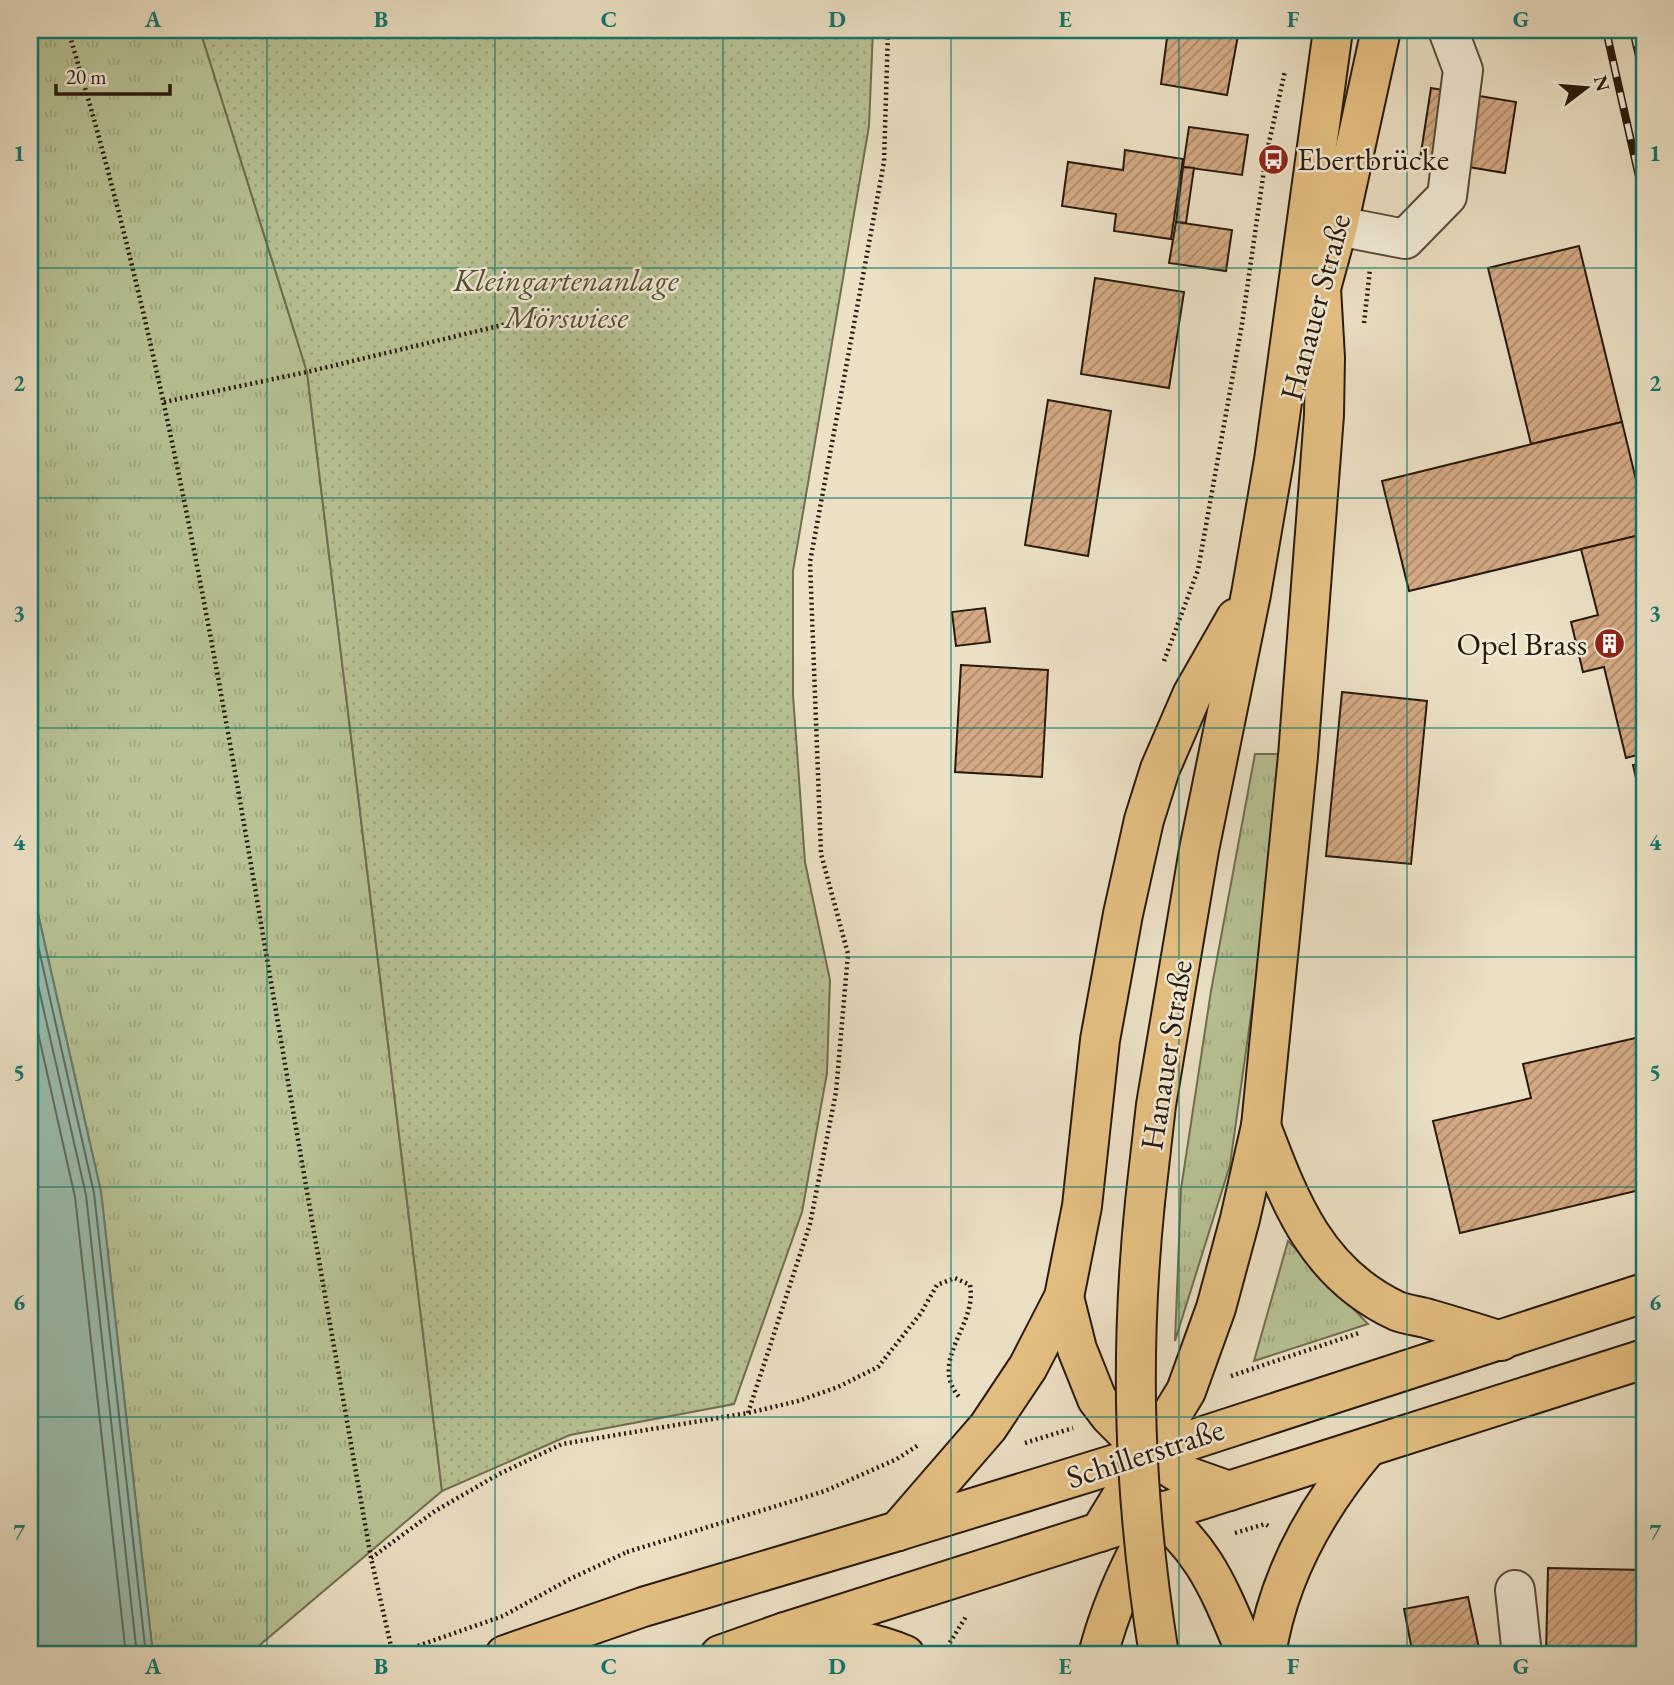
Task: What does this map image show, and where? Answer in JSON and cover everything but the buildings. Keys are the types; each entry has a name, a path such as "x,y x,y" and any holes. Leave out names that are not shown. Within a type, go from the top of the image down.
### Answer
{"main road":[{"name":"Hanauer Straße","path":"1159,1655 1147,1577 1136,1457 1135,1336 1145,1202 1156,1105 1199,850 1251,594 1274,460 1333,30"},
{"name":"Hanauer Straße","path":"1274,460 1338,226 1381,30"},
{"path":"1100,1532 1186,1391 1216,1308 1261,1126 1298,755 1321,468 1326,380 1321,288"},
{"path":"898,1531 988,1427 1028,1367 1064,1297 1082,1206 1100,1040 1123,914 1144,820 1160,769 1192,695 1251,594"},
{"path":"1261,1126 1282,1182 1297,1212 1320,1251 1344,1275 1373,1298 1400,1312 1501,1341"},
{"name":"Schillerstraße","path":"505,1655 643,1607 1148,1454 1644,1293"},
{"path":"1064,1297 1077,1349 1097,1399 1110,1416 1148,1454 1181,1474 1241,1487"},
{"name":"Schillerstraße","path":"720,1655 1644,1359"},
{"path":"1098,1655 1107,1620 1130,1564 1181,1474 1225,1428"},
{"path":"1266,1655 1282,1590 1301,1543 1335,1488 1368,1447"},
{"path":"1078,1475 1127,1490 1159,1513 1192,1546 1208,1567 1247,1655"},
{"path":"785,1632 836,1636 905,1655"}],"lane":[{"path":"1338,226 1405,239 1447,196 1464,70 1448,30"},
{"path":"1515,1590 1522,1655"}],"path":[{"path":"68,30 95,120 163,402 220,678 371,1559 392,1655 503,1616 570,1579 627,1552 825,1491 897,1459 927,1439"},
{"path":"748,1413 810,1224 836,1092 848,954 821,854 810,562 884,162 888,30"},
{"path":"1266,156 1275,159"},
{"path":"163,402 307,372 540,316"},
{"path":"371,1559 435,1511 562,1444 748,1413 798,1401 838,1387 878,1367 921,1313 937,1285 955,1278 970,1284 973,1298 969,1315 951,1352 948,1372 952,1389 962,1400 954,1410"},
{"path":"1225,1428 1234,1363"},
{"path":"1241,1487 1265,1524"}],"green space":[{"path":"30,30 200,30 307,372 442,1491 248,1655 153,1655 101,1192 30,878"},
{"name":"Kleingartenanlage Mörswiese","path":"200,30 873,30 869,126 793,571 793,695 805,862 830,980 827,1073 802,1212 734,1404 570,1435 442,1491 307,372"},
{"path":"1255,754 1279,754 1259,958 1230,1165 1175,1341 1181,1189 1211,991"},
{"path":"1288,1241 1368,1324 1254,1361"}],"water":[{"path":"30,879 101,1192 153,1655 30,1655"}],"railway":[{"path":"1606,30 1644,199"},
{"path":"1633,30 1644,79"}],"place":[{"name":"Ebertbrücke","path":"1274,159"},
{"name":"Opel Brass","path":"1610,644"}]}
